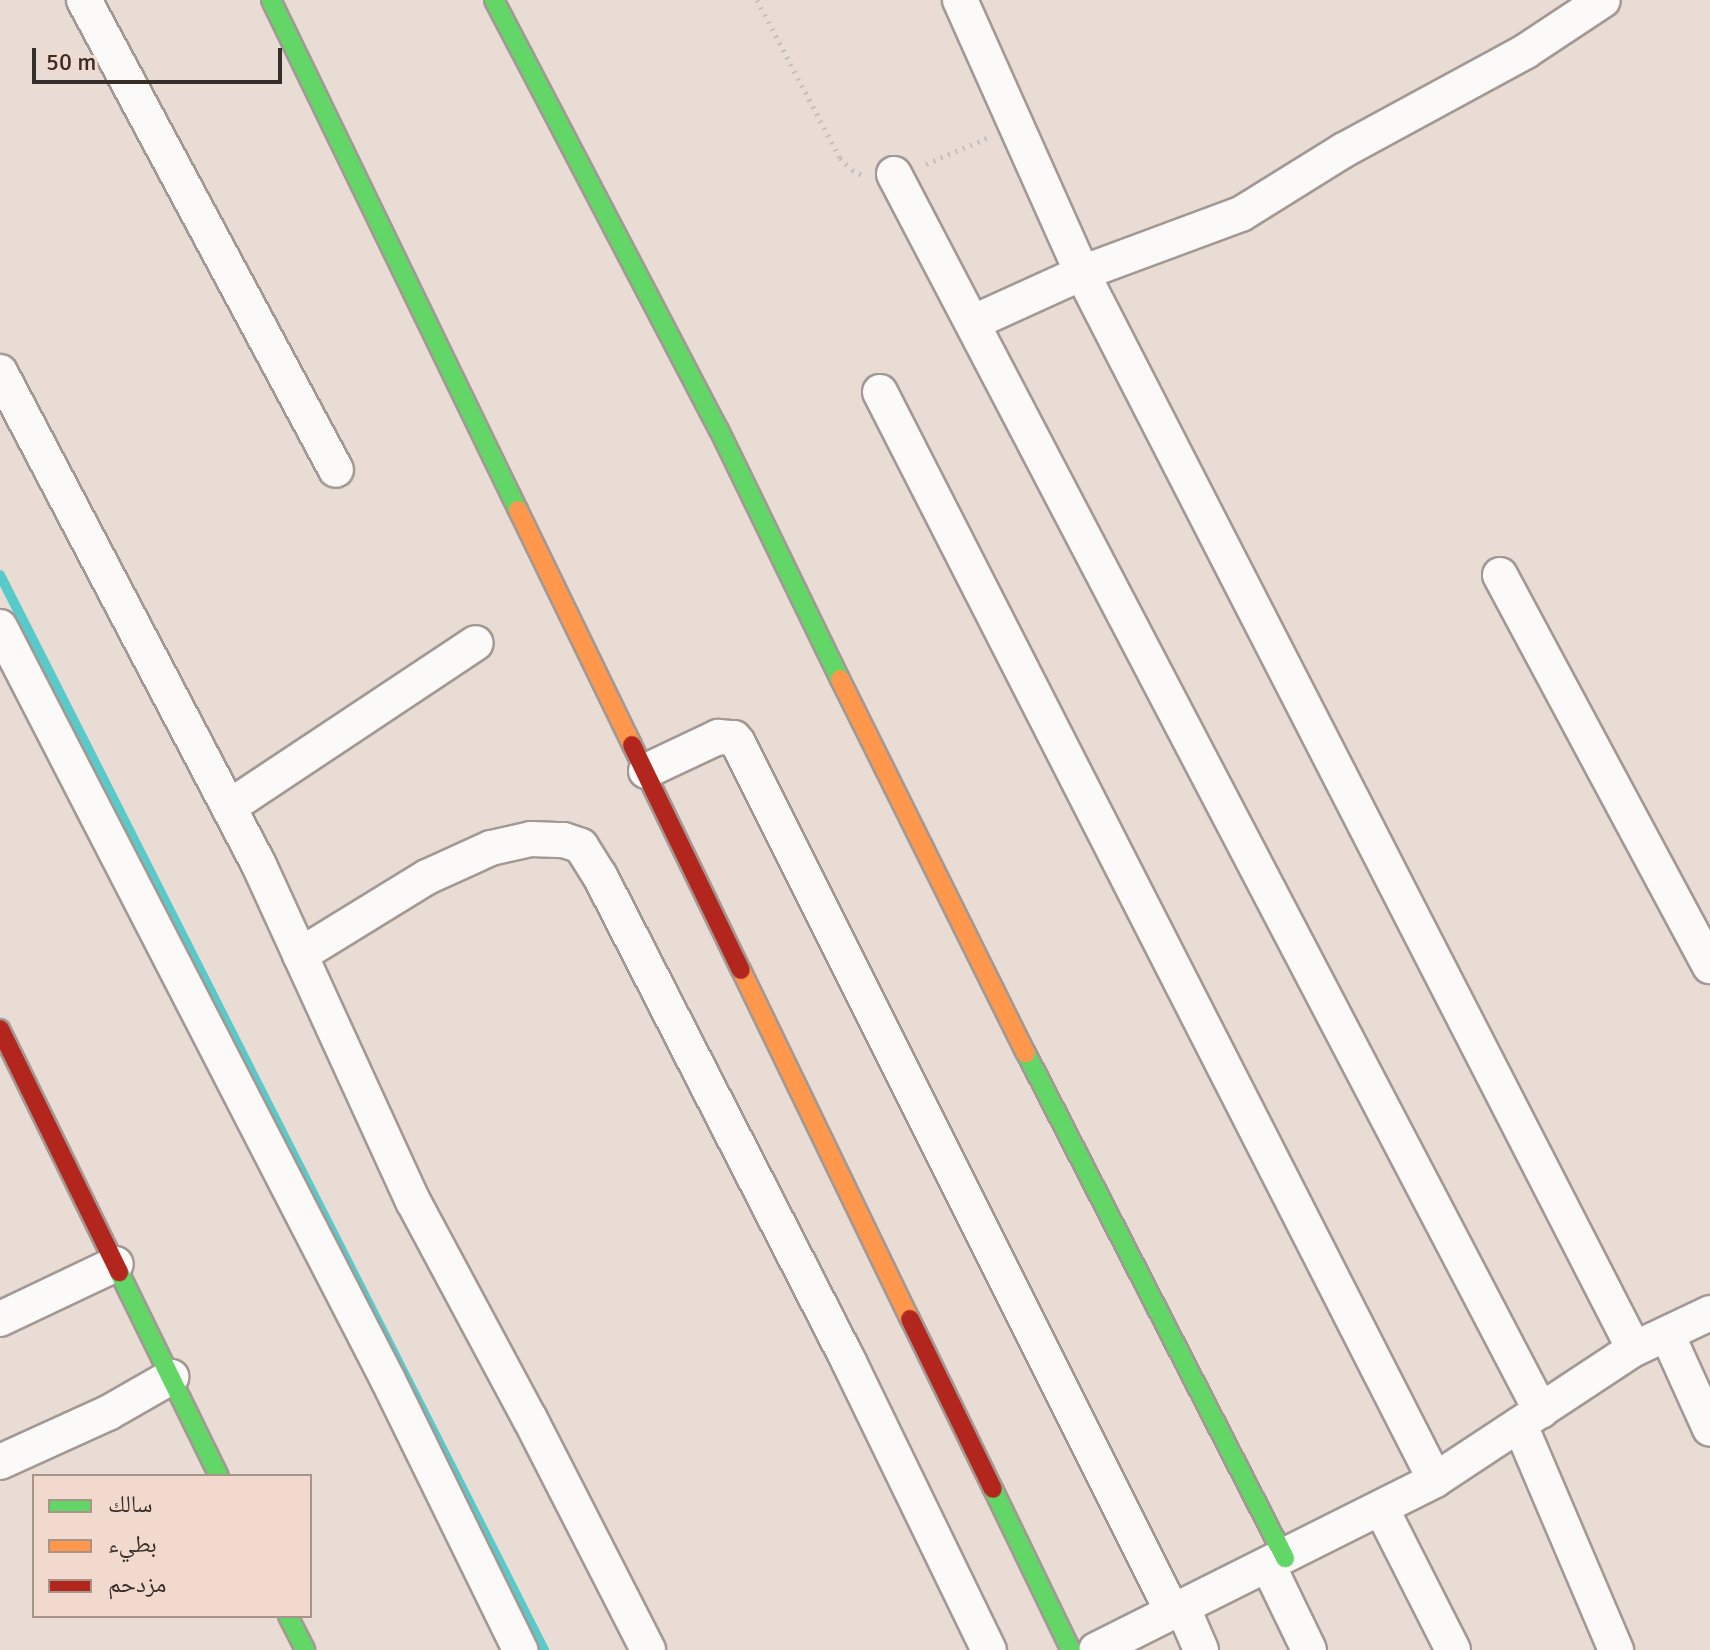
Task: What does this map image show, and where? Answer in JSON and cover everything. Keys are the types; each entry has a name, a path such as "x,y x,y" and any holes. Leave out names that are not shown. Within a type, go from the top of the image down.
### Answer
{"street":[{"path":"84,0 336,470"},
{"path":"271,0 1071,1650"},
{"path":"494,0 719,430 911,827 1277,1562 1309,1650"},
{"path":"960,0 1082,273 1634,1349"},
{"path":"974,322 1082,273 1241,214 1344,150 1526,51 1603,0"},
{"path":"894,174 974,322 1530,1418 1616,1650"},
{"path":"0,372 229,807 413,1201 530,1419 648,1650"},
{"path":"880,392 1435,1480"},
{"path":"1500,575 1710,966"},
{"path":"0,627 388,1380 520,1650"},
{"path":"229,807 476,643"},
{"path":"646,771 718,737 734,738 738,743 1177,1609 1201,1650"},
{"path":"300,955 427,877 491,848 531,839 564,840 581,846 600,876 849,1362 989,1650"},
{"path":"0,1029 218,1474"},
{"path":"0,1319 116,1264"},
{"path":"1096,1650 1277,1562 1435,1480 1634,1349 1710,1313"},
{"path":"1667,1334 1710,1429"},
{"path":"0,1462 108,1413 171,1377"},
{"path":"1381,1508 1453,1650"},
{"path":"289,1618 305,1650"}],"path":[{"path":"757,0 840,158 862,175 894,174 915,169 1016,126"}],"waterway":[{"path":"0,575 544,1650"}],"traffic: fast":[{"path":"271,0 518,510"},
{"path":"494,0 719,430 840,679"},
{"path":"1026,1053 1285,1558"},
{"path":"119,1272 218,1474"},
{"path":"993,1489 1071,1650"},
{"path":"289,1618 305,1650"}],"traffic: slow":[{"path":"518,510 632,745"},
{"path":"840,679 1026,1053"},
{"path":"741,970 910,1319"}],"traffic: jam":[{"path":"632,745 741,970"},
{"path":"0,1029 119,1272"},
{"path":"910,1319 993,1489"}]}
